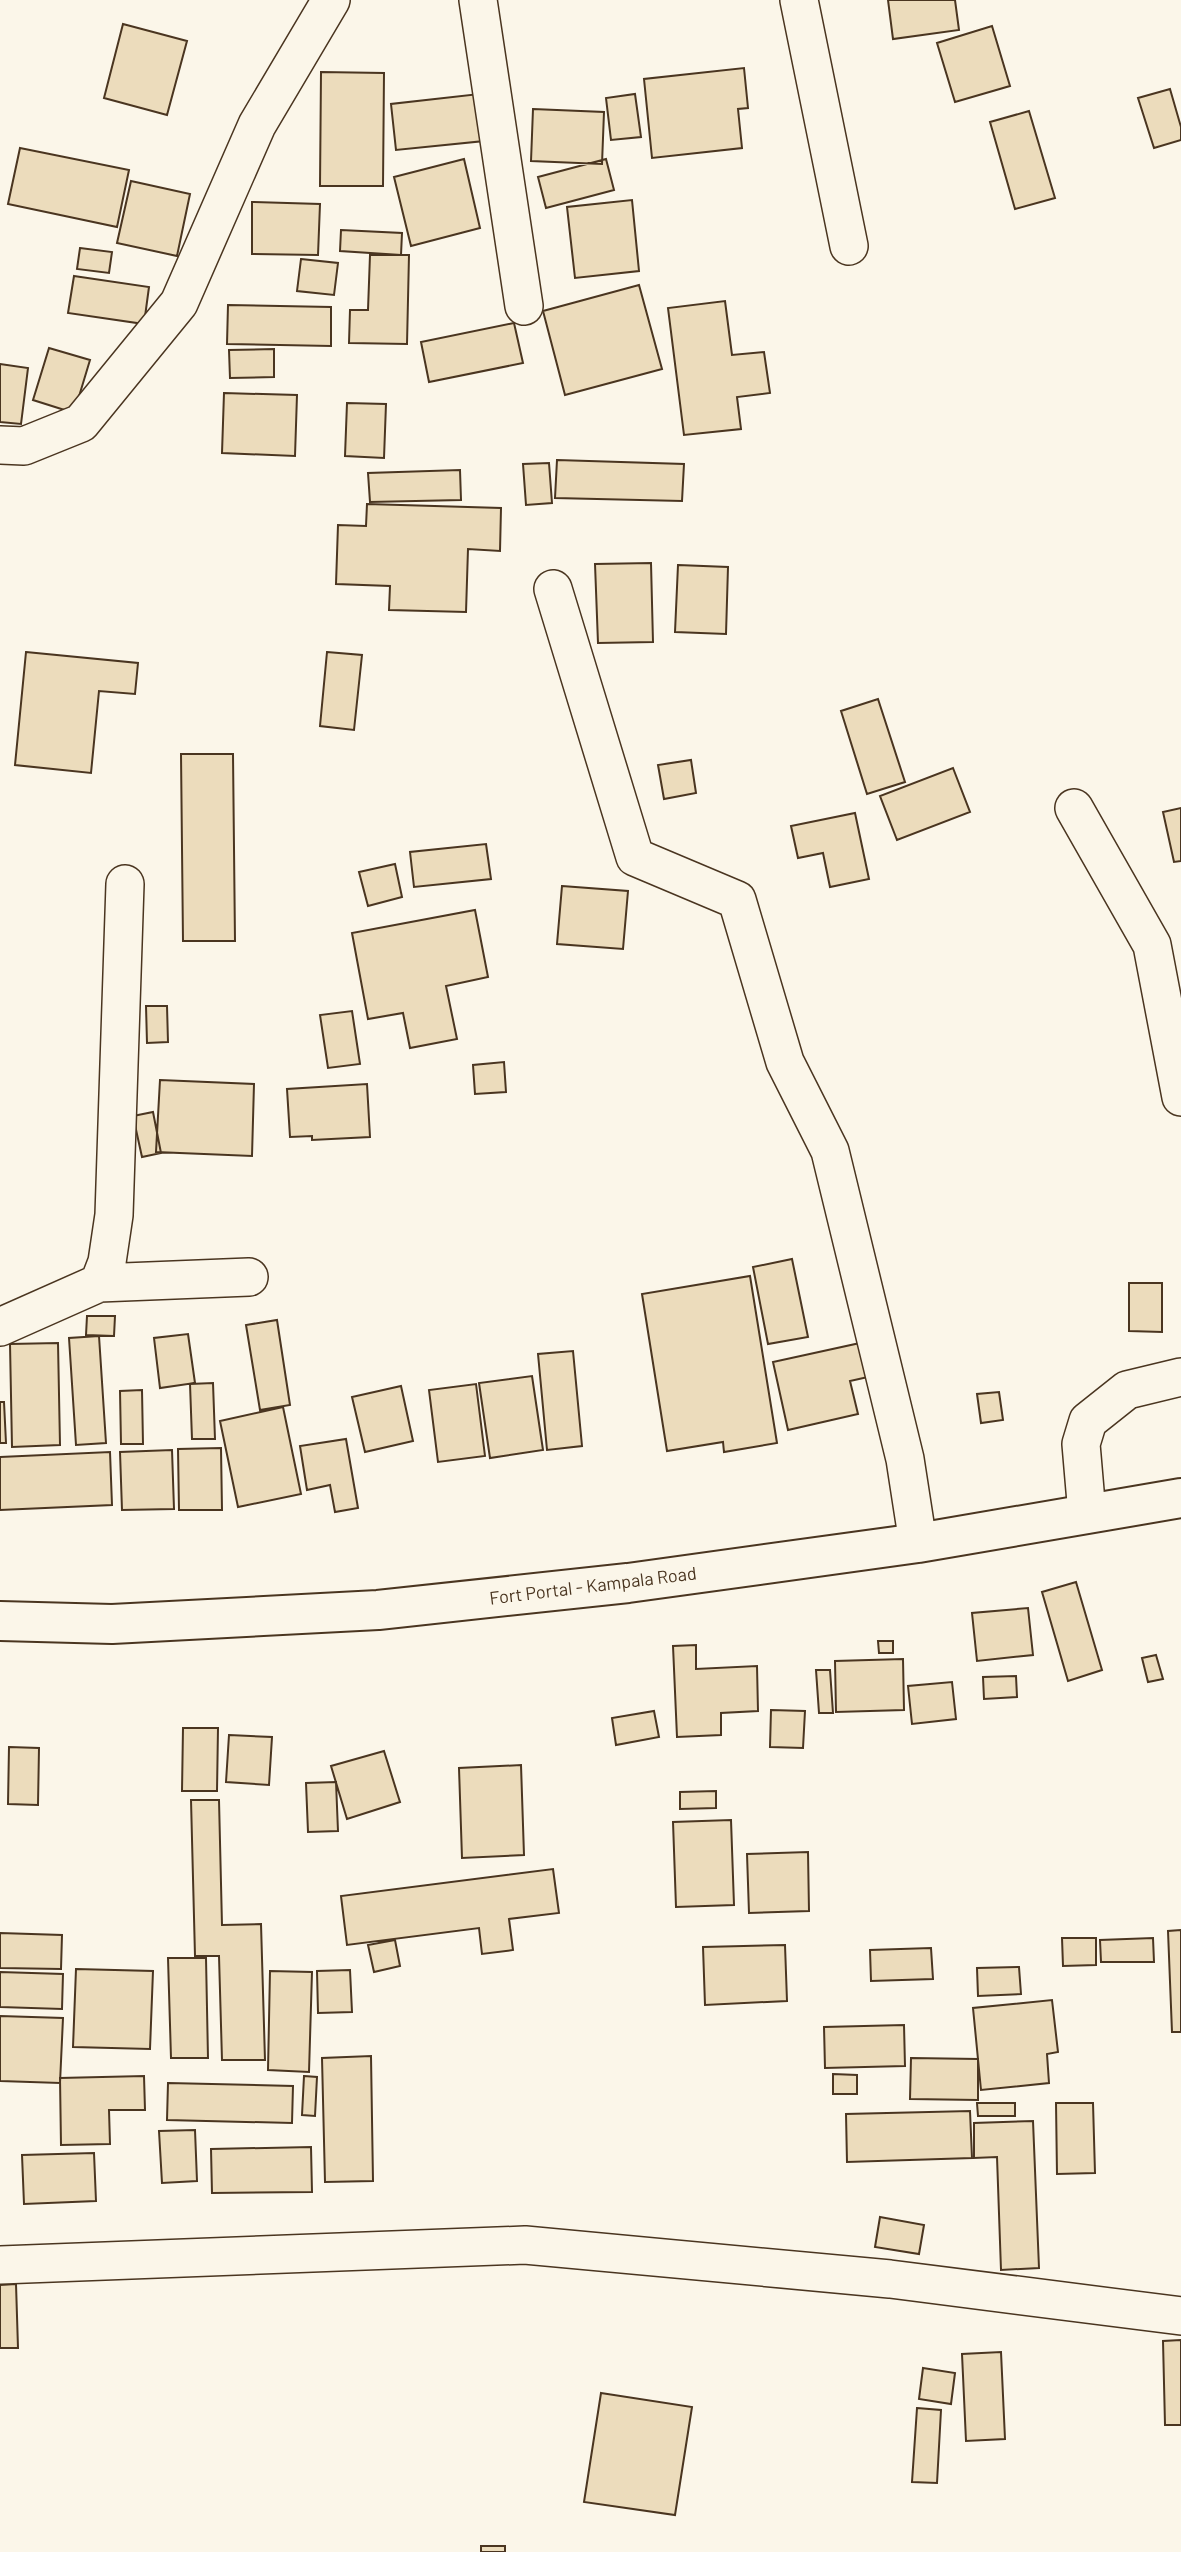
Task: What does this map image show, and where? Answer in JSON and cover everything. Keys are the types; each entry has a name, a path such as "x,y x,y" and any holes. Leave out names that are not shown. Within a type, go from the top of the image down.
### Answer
{"main road":[{"name":"Fort Portal - Kampala Road","path":"0,1621 112,1624 378,1610 628,1583 918,1543 1181,1498"}],"street":[{"path":"0,445 24,446 81,423 179,303 257,125 331,0"},
{"path":"478,0 524,306"},
{"path":"799,0 849,246"},
{"path":"553,589 635,857 737,900 785,1062 830,1151 905,1459 918,1543"},
{"path":"1074,808 1167,939 1181,1097"},
{"path":"99,1283 107,1262 114,1215 125,884"},
{"path":"0,1327 99,1283 249,1277"},
{"path":"1087,1514 1081,1444 1088,1421 1127,1390 1181,1377"},
{"path":"0,2265 525,2245 890,2279 1181,2316"}],"building":[{"path":"888,0 955,0 959,30 893,39"},
{"path":"123,24 187,41 167,115 104,98"},
{"path":"992,26 1010,86 955,102 937,43"},
{"path":"744,68 748,108 738,109 742,148 652,158 644,79"},
{"path":"321,72 384,73 383,186 320,186"},
{"path":"1170,89 1181,127 1181,140 1154,148 1138,98"},
{"path":"479,94 484,141 396,150 391,104"},
{"path":"635,94 641,137 611,140 606,98"},
{"path":"533,109 604,112 602,164 531,161"},
{"path":"1029,111 1055,198 1015,209 990,122"},
{"path":"20,148 129,170 117,227 8,204"},
{"path":"464,159 480,228 411,246 394,177"},
{"path":"606,159 614,190 546,208 538,177"},
{"path":"131,181 190,194 177,256 117,243"},
{"path":"632,200 639,271 575,278 567,207"},
{"path":"252,202 320,204 318,255 252,254"},
{"path":"341,230 402,233 401,255 340,251"},
{"path":"80,248 112,252 109,273 77,269"},
{"path":"370,255 409,255 407,344 349,343 350,310 368,310"},
{"path":"301,259 338,263 334,295 297,291"},
{"path":"74,276 149,287 144,324 68,313"},
{"path":"639,285 662,369 565,395 543,311"},
{"path":"725,301 732,355 764,352 770,393 737,397 741,429 684,435 668,308"},
{"path":"228,305 331,307 331,346 227,344"},
{"path":"514,323 523,363 429,382 421,342"},
{"path":"49,348 90,360 74,413 33,400"},
{"path":"274,349 274,377 230,378 229,350"},
{"path":"0,364 28,368 21,424 0,422"},
{"path":"224,393 297,395 295,456 222,453"},
{"path":"347,403 386,404 384,458 345,456"},
{"path":"557,460 684,464 682,501 555,498"},
{"path":"549,463 552,503 526,505 523,464"},
{"path":"460,470 461,500 370,502 368,473"},
{"path":"367,504 501,508 500,551 468,549 466,612 389,610 390,586 336,584 338,525 366,526"},
{"path":"651,563 653,642 598,643 595,564"},
{"path":"678,565 728,567 726,634 675,632"},
{"path":"26,652 138,663 135,694 99,691 91,773 15,765"},
{"path":"327,652 362,655 354,730 320,726"},
{"path":"878,699 905,782 867,794 841,711"},
{"path":"181,754 233,754 235,941 183,941"},
{"path":"691,760 696,793 664,799 658,765"},
{"path":"953,768 970,812 897,840 880,796"},
{"path":"1181,808 1181,861 1174,862 1163,812"},
{"path":"855,813 869,879 830,887 823,853 798,858 791,826"},
{"path":"486,844 491,879 414,887 410,852"},
{"path":"395,864 402,897 368,906 359,872"},
{"path":"562,886 628,891 623,949 557,944"},
{"path":"475,910 488,977 446,986 457,1039 410,1048 403,1013 368,1019 352,933"},
{"path":"146,1006 167,1006 168,1042 147,1043"},
{"path":"352,1011 360,1064 328,1068 320,1015"},
{"path":"504,1062 506,1092 475,1094 473,1065"},
{"path":"160,1080 254,1084 252,1156 156,1152"},
{"path":"367,1084 370,1137 312,1140 312,1136 290,1137 287,1089"},
{"path":"153,1112 161,1153 142,1157 133,1116"},
{"path":"792,1259 808,1337 768,1344 753,1267"},
{"path":"750,1276 777,1443 724,1452 723,1442 667,1451 642,1294"},
{"path":"1129,1283 1162,1283 1162,1332 1129,1331"},
{"path":"87,1316 115,1316 114,1336 86,1335"},
{"path":"277,1320 290,1405 260,1410 246,1325"},
{"path":"188,1334 195,1383 160,1388 154,1338"},
{"path":"99,1336 106,1443 76,1445 69,1338"},
{"path":"58,1343 60,1445 12,1447 10,1344"},
{"path":"860,1343 868,1377 850,1381 858,1414 788,1430 773,1362"},
{"path":"573,1351 582,1446 547,1450 538,1354"},
{"path":"532,1376 543,1450 490,1458 479,1383"},
{"path":"213,1383 215,1439 192,1439 190,1384"},
{"path":"476,1384 485,1456 438,1462 429,1390"},
{"path":"401,1386 413,1441 365,1452 352,1397"},
{"path":"142,1390 143,1444 121,1444 120,1391"},
{"path":"999,1392 1003,1420 981,1423 977,1394"},
{"path":"0,1402 4,1402 6,1443 0,1443"},
{"path":"283,1407 301,1494 238,1507 220,1421"},
{"path":"346,1439 358,1508 335,1512 330,1485 307,1490 300,1446"},
{"path":"221,1448 222,1510 179,1510 178,1449"},
{"path":"172,1450 174,1509 122,1510 120,1452"},
{"path":"110,1452 112,1505 0,1510 0,1457"},
{"path":"1076,1582 1102,1670 1068,1681 1042,1592"},
{"path":"1028,1608 1033,1655 977,1661 972,1613"},
{"path":"878,1641 893,1641 893,1653 879,1653"},
{"path":"696,1645 696,1669 757,1666 758,1711 721,1713 721,1735 677,1737 673,1646"},
{"path":"1156,1655 1163,1679 1148,1682 1142,1658"},
{"path":"903,1659 904,1710 836,1712 835,1661"},
{"path":"816,1670 830,1670 833,1713 819,1713"},
{"path":"1016,1676 1017,1697 984,1699 983,1677"},
{"path":"952,1682 956,1719 912,1724 908,1686"},
{"path":"771,1710 805,1711 803,1748 770,1747"},
{"path":"654,1711 659,1737 616,1745 612,1718"},
{"path":"183,1728 218,1728 217,1791 182,1791"},
{"path":"229,1735 272,1737 269,1785 226,1782"},
{"path":"9,1747 39,1748 38,1805 8,1804"},
{"path":"384,1751 400,1802 347,1819 331,1766"},
{"path":"521,1765 524,1855 462,1858 459,1768"},
{"path":"336,1782 338,1831 308,1832 306,1783"},
{"path":"716,1791 716,1808 680,1809 680,1792"},
{"path":"191,1800 219,1800 222,1925 261,1924 265,2060 222,2060 219,1956 195,1956"},
{"path":"731,1820 734,1905 676,1907 673,1822"},
{"path":"808,1852 809,1911 749,1913 747,1854"},
{"path":"553,1869 559,1913 509,1919 513,1950 482,1954 479,1928 347,1945 341,1896"},
{"path":"1181,1930 1181,2032 1172,2032 1168,1931"},
{"path":"0,1933 62,1935 61,1969 0,1968"},
{"path":"1062,1938 1096,1938 1096,1965 1063,1966"},
{"path":"1153,1938 1154,1962 1101,1962 1100,1940"},
{"path":"395,1940 400,1966 374,1972 368,1945"},
{"path":"785,1945 787,2001 705,2005 703,1947"},
{"path":"931,1948 933,1979 871,1981 870,1950"},
{"path":"168,1958 206,1958 208,2058 171,2058"},
{"path":"1019,1967 1021,1994 978,1996 977,1968"},
{"path":"76,1969 153,1971 150,2049 73,2047"},
{"path":"350,1970 352,2012 318,2013 317,1971"},
{"path":"270,1971 312,1972 309,2072 268,2070"},
{"path":"0,1972 63,1974 62,2009 0,2007"},
{"path":"1052,2000 1058,2052 1047,2054 1049,2083 981,2090 973,2008"},
{"path":"0,2016 63,2018 60,2083 0,2081"},
{"path":"904,2025 905,2066 825,2068 824,2027"},
{"path":"371,2056 373,2181 325,2182 322,2058"},
{"path":"911,2058 978,2059 978,2100 910,2099"},
{"path":"833,2074 857,2075 857,2094 833,2094"},
{"path":"144,2076 145,2110 109,2110 110,2144 61,2145 60,2078"},
{"path":"304,2076 317,2077 315,2116 302,2115"},
{"path":"168,2083 293,2086 292,2123 167,2120"},
{"path":"977,2103 1015,2103 1015,2116 978,2116"},
{"path":"1056,2103 1093,2103 1095,2173 1057,2174"},
{"path":"970,2111 972,2158 847,2162 846,2114"},
{"path":"1033,2121 1039,2268 1001,2270 997,2157 974,2158 974,2123"},
{"path":"195,2130 197,2181 162,2183 159,2131"},
{"path":"311,2147 312,2192 212,2193 211,2149"},
{"path":"94,2153 96,2201 24,2204 22,2155"},
{"path":"880,2217 924,2225 919,2254 875,2247"},
{"path":"16,2284 18,2348 0,2348 0,2285"},
{"path":"1181,2340 1181,2425 1165,2425 1163,2341"},
{"path":"1001,2352 1005,2439 966,2441 962,2354"},
{"path":"923,2368 955,2373 951,2404 919,2399"},
{"path":"601,2393 692,2407 675,2515 584,2502"},
{"path":"917,2408 941,2410 937,2483 912,2482"},
{"path":"481,2546 505,2546 505,2552 481,2552"}]}
